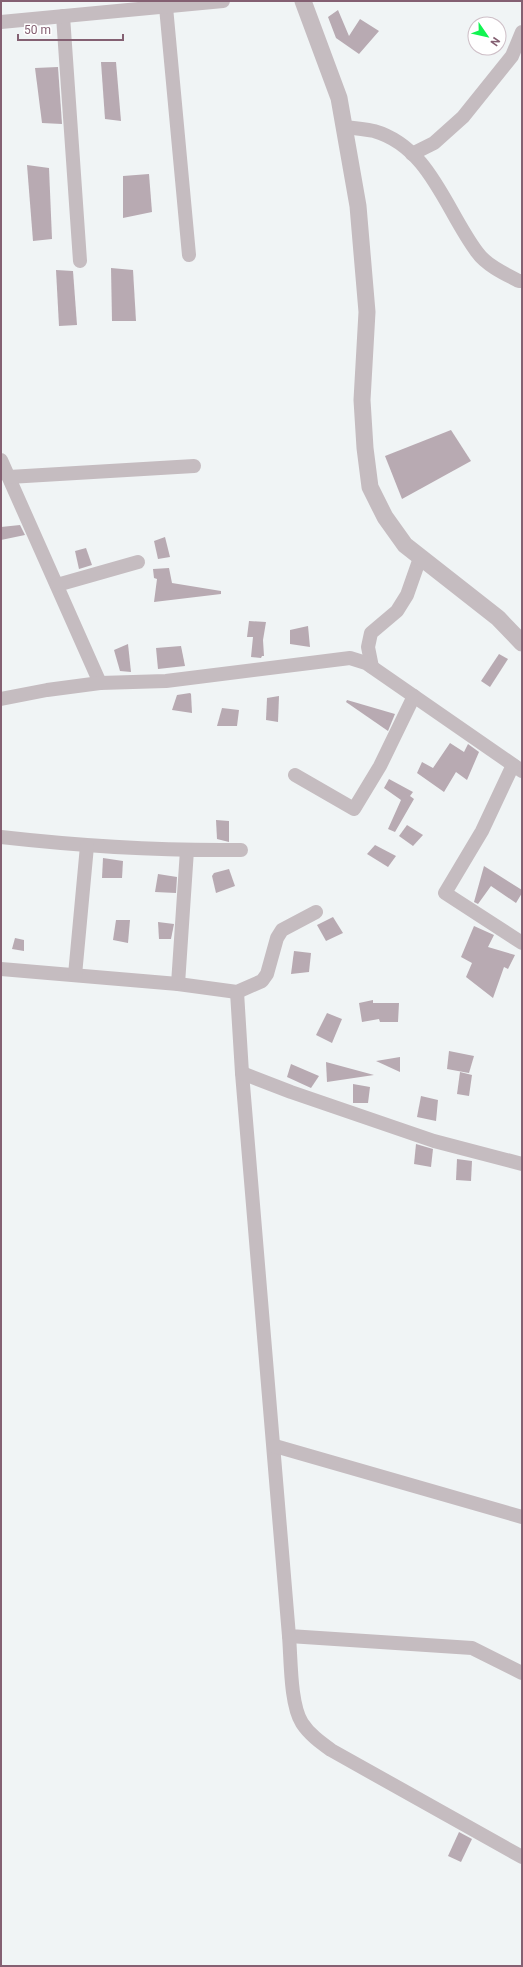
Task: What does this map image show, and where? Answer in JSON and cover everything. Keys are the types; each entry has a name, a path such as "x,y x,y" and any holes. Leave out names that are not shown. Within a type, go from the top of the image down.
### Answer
{"street":[{"path":"1,22 224,1"},
{"path":"303,1 339,98 358,206 367,312 362,400 365,448 370,487 385,517 404,545 498,618 522,643"},
{"path":"166,6 189,254"},
{"path":"63,16 80,261"},
{"path":"412,154 434,144 462,117 512,56 522,32"},
{"path":"344,127 375,132 398,143 412,154 422,163 431,176 477,253 499,271 522,281"},
{"path":"1,460 100,683"},
{"path":"9,477 194,466"},
{"path":"350,658 378,626 397,611 412,582 420,558"},
{"path":"57,586 138,562"},
{"path":"369,638 368,647 372,667"},
{"path":"1,699 47,690 100,683 166,681 350,658 366,663 518,766 445,893 522,943"},
{"path":"295,775 354,809 380,766 414,696"},
{"path":"1,837 88,846 187,850 241,850"},
{"path":"75,975 88,846"},
{"path":"178,984 187,850"},
{"path":"1,969 178,984 237,992 262,981 267,974 277,938 282,930 316,912"},
{"path":"237,992 242,1073 275,1446 295,1706 301,1722 313,1737 331,1750 522,1857"},
{"path":"242,1073 291,1092 434,1141 522,1164"},
{"path":"275,1446 522,1517"},
{"path":"289,1636 472,1648 522,1673"}],"building":[{"path":"338,10 349,36 360,19 379,31 359,54 336,38 328,17"},
{"path":"101,62 116,62 121,121 105,119"},
{"path":"58,67 62,124 42,123 35,68"},
{"path":"27,165 49,168 52,239 33,241"},
{"path":"149,174 152,212 123,218 123,176"},
{"path":"111,268 133,270 136,321 112,321"},
{"path":"56,270 73,271 77,325 59,326"},
{"path":"451,430 471,461 402,499 385,456"},
{"path":"20,525 25,535 1,540 1,527"},
{"path":"165,537 170,557 158,559 154,541"},
{"path":"86,548 92,565 79,569 75,551"},
{"path":"169,568 172,583 221,591 221,594 154,602 157,579 154,578 153,569"},
{"path":"249,621 266,622 263,640 264,656 261,658 251,657 253,637 247,637"},
{"path":"308,626 310,647 290,644 290,630"},
{"path":"128,644 131,672 120,671 114,650"},
{"path":"181,646 185,666 158,669 156,648"},
{"path":"499,654 508,659 490,687 481,681"},
{"path":"190,693 192,713 172,710 177,695"},
{"path":"279,696 278,722 266,720 267,698"},
{"path":"347,700 395,714 388,731 346,702"},
{"path":"222,708 239,710 237,726 217,726"},
{"path":"450,743 464,752 468,744 479,752 467,780 456,772 444,792 417,773 422,762 433,768"},
{"path":"389,779 413,792 410,796 414,799 395,832 388,829 401,800 384,788"},
{"path":"216,820 229,821 229,842 217,839"},
{"path":"407,825 423,835 413,846 399,836"},
{"path":"375,845 396,856 388,867 367,854"},
{"path":"103,858 123,861 122,878 102,878"},
{"path":"484,866 522,890 522,893 516,903 491,886 478,904 474,902"},
{"path":"229,869 235,886 216,893 212,876 214,873"},
{"path":"158,874 177,877 176,893 155,892"},
{"path":"333,917 343,933 326,941 317,925"},
{"path":"116,920 130,920 128,943 113,940"},
{"path":"158,922 174,924 171,939 159,939"},
{"path":"474,926 494,935 488,947 515,955 508,969 504,967 493,998 466,977 472,963 461,957"},
{"path":"15,938 24,940 24,951 12,949"},
{"path":"294,951 311,953 309,972 291,974"},
{"path":"373,1000 373,1003 399,1003 398,1022 380,1022 379,1019 362,1022 359,1003"},
{"path":"327,1013 342,1019 332,1043 316,1035"},
{"path":"449,1051 474,1056 469,1073 447,1069"},
{"path":"400,1057 400,1072 376,1061"},
{"path":"326,1062 374,1075 327,1082"},
{"path":"291,1064 319,1076 311,1088 287,1077"},
{"path":"460,1072 472,1075 469,1096 457,1094"},
{"path":"353,1084 370,1087 368,1103 353,1103"},
{"path":"421,1096 438,1100 436,1121 417,1117"},
{"path":"416,1144 433,1149 431,1167 414,1164"},
{"path":"457,1159 472,1161 471,1181 456,1180"},
{"path":"459,1832 472,1839 461,1862 448,1856"}]}
